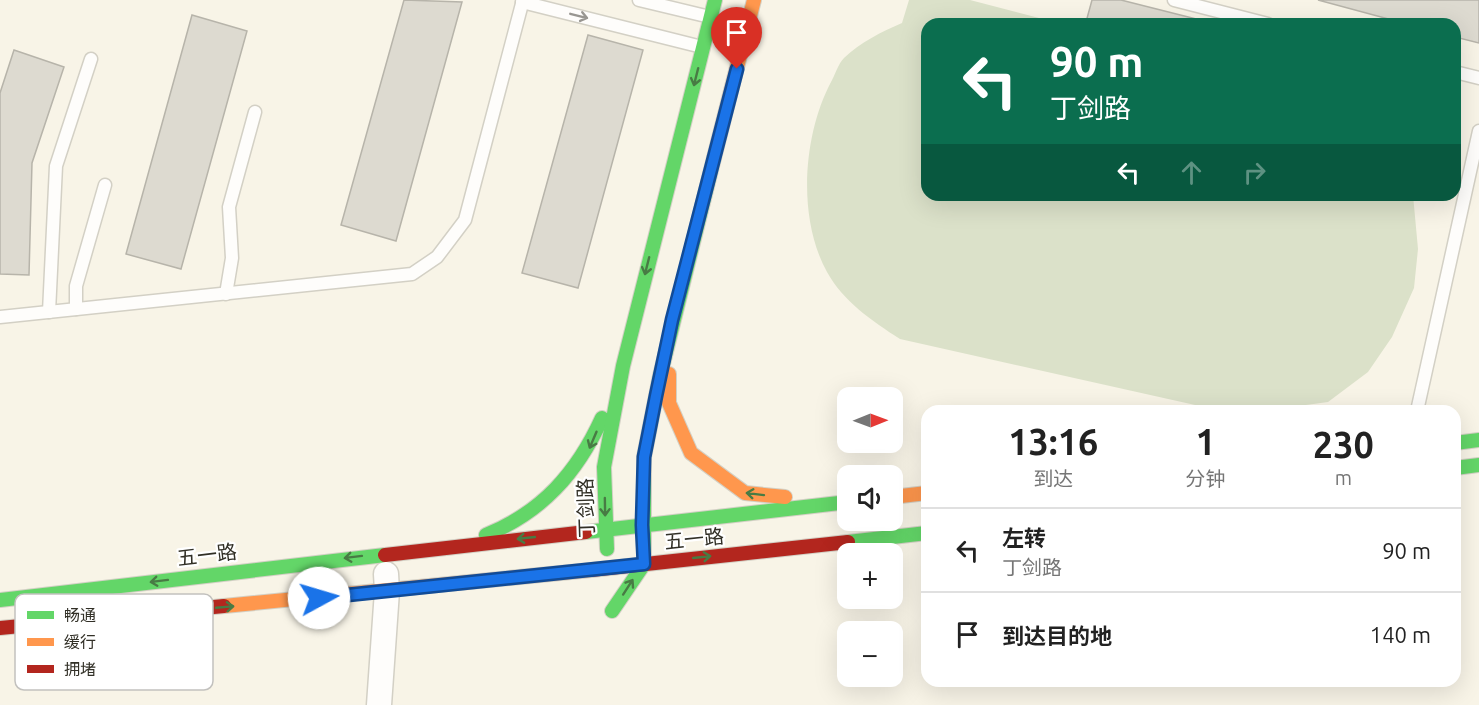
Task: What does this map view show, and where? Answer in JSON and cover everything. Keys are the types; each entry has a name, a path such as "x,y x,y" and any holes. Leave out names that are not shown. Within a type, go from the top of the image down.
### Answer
{"main road":[{"name":"丁剑路","path":"644,564 612,611 605,529 604,467 623,366 715,0"},
{"path":"644,564 642,525 644,457 668,337 754,0"},
{"path":"668,337 669,403 691,453 745,493 837,502"},
{"path":"453,546 512,526 559,488 590,448 623,366"},
{"path":"1461,442 1479,440"},
{"path":"1461,467 1479,465"},
{"path":"903,496 921,494"},
{"name":"五一路","path":"50,594 837,502"},
{"name":"五一路","path":"213,608 387,591 609,579 644,564 921,534"},
{"name":"五一路","path":"0,600 15,598"},
{"name":"五一路","path":"0,628 15,627"}],"street":[{"path":"379,705 387,591 384,554"}],"lane":[{"path":"639,0 711,17"},
{"path":"1174,0 1244,18"},
{"path":"0,317 412,274 437,257 465,220 523,1 703,47"},
{"path":"49,312 56,166 91,59"},
{"path":"1461,74 1479,78"},
{"path":"226,294 232,258 229,207 255,112"},
{"path":"1418,405 1479,131"},
{"path":"76,309 76,286 105,185"}],"green space":[{"path":"909,0 970,0 1039,18 921,18 921,201 1414,201 1418,249 1414,288 1392,337 1368,372 1328,402 1306,405 1195,405 900,339 879,325 841,292 827,272 817,251 811,227 807,177 814,126 840,63 864,42 902,23"}],"building":[{"path":"404,0 462,2 396,241 341,225"},
{"path":"1092,0 1121,0 1192,18 1087,18"},
{"path":"1318,0 1479,0 1479,43 1461,38 1461,18 1385,18"},
{"path":"192,15 247,31 181,269 126,254"},
{"path":"588,35 643,50 578,288 522,273"},
{"path":"14,50 64,67 32,163 29,275 0,274 0,93"}],"traffic: fast":[{"path":"607,549 604,467 623,366 715,0"},
{"path":"612,611 644,564 644,457 660,376 714,158"},
{"path":"486,535 524,515 556,488 581,456 602,418"},
{"path":"1461,442 1479,440"},
{"path":"1461,467 1479,465"},
{"path":"586,532 837,503"},
{"path":"848,542 921,534"},
{"path":"51,594 385,555"},
{"path":"0,600 15,598"}],"traffic: slow":[{"path":"714,158 754,0"},
{"path":"669,374 669,403 691,453 745,493 785,497"},
{"path":"903,496 921,494"},
{"path":"224,606 591,570"}],"traffic: jam":[{"path":"385,555 586,532"},
{"path":"591,570 848,542"},
{"path":"213,607 224,606"},
{"path":"0,628 15,627"}],"route":[{"path":"319,598 644,564 642,525 644,457 672,320 737,69"}]}
